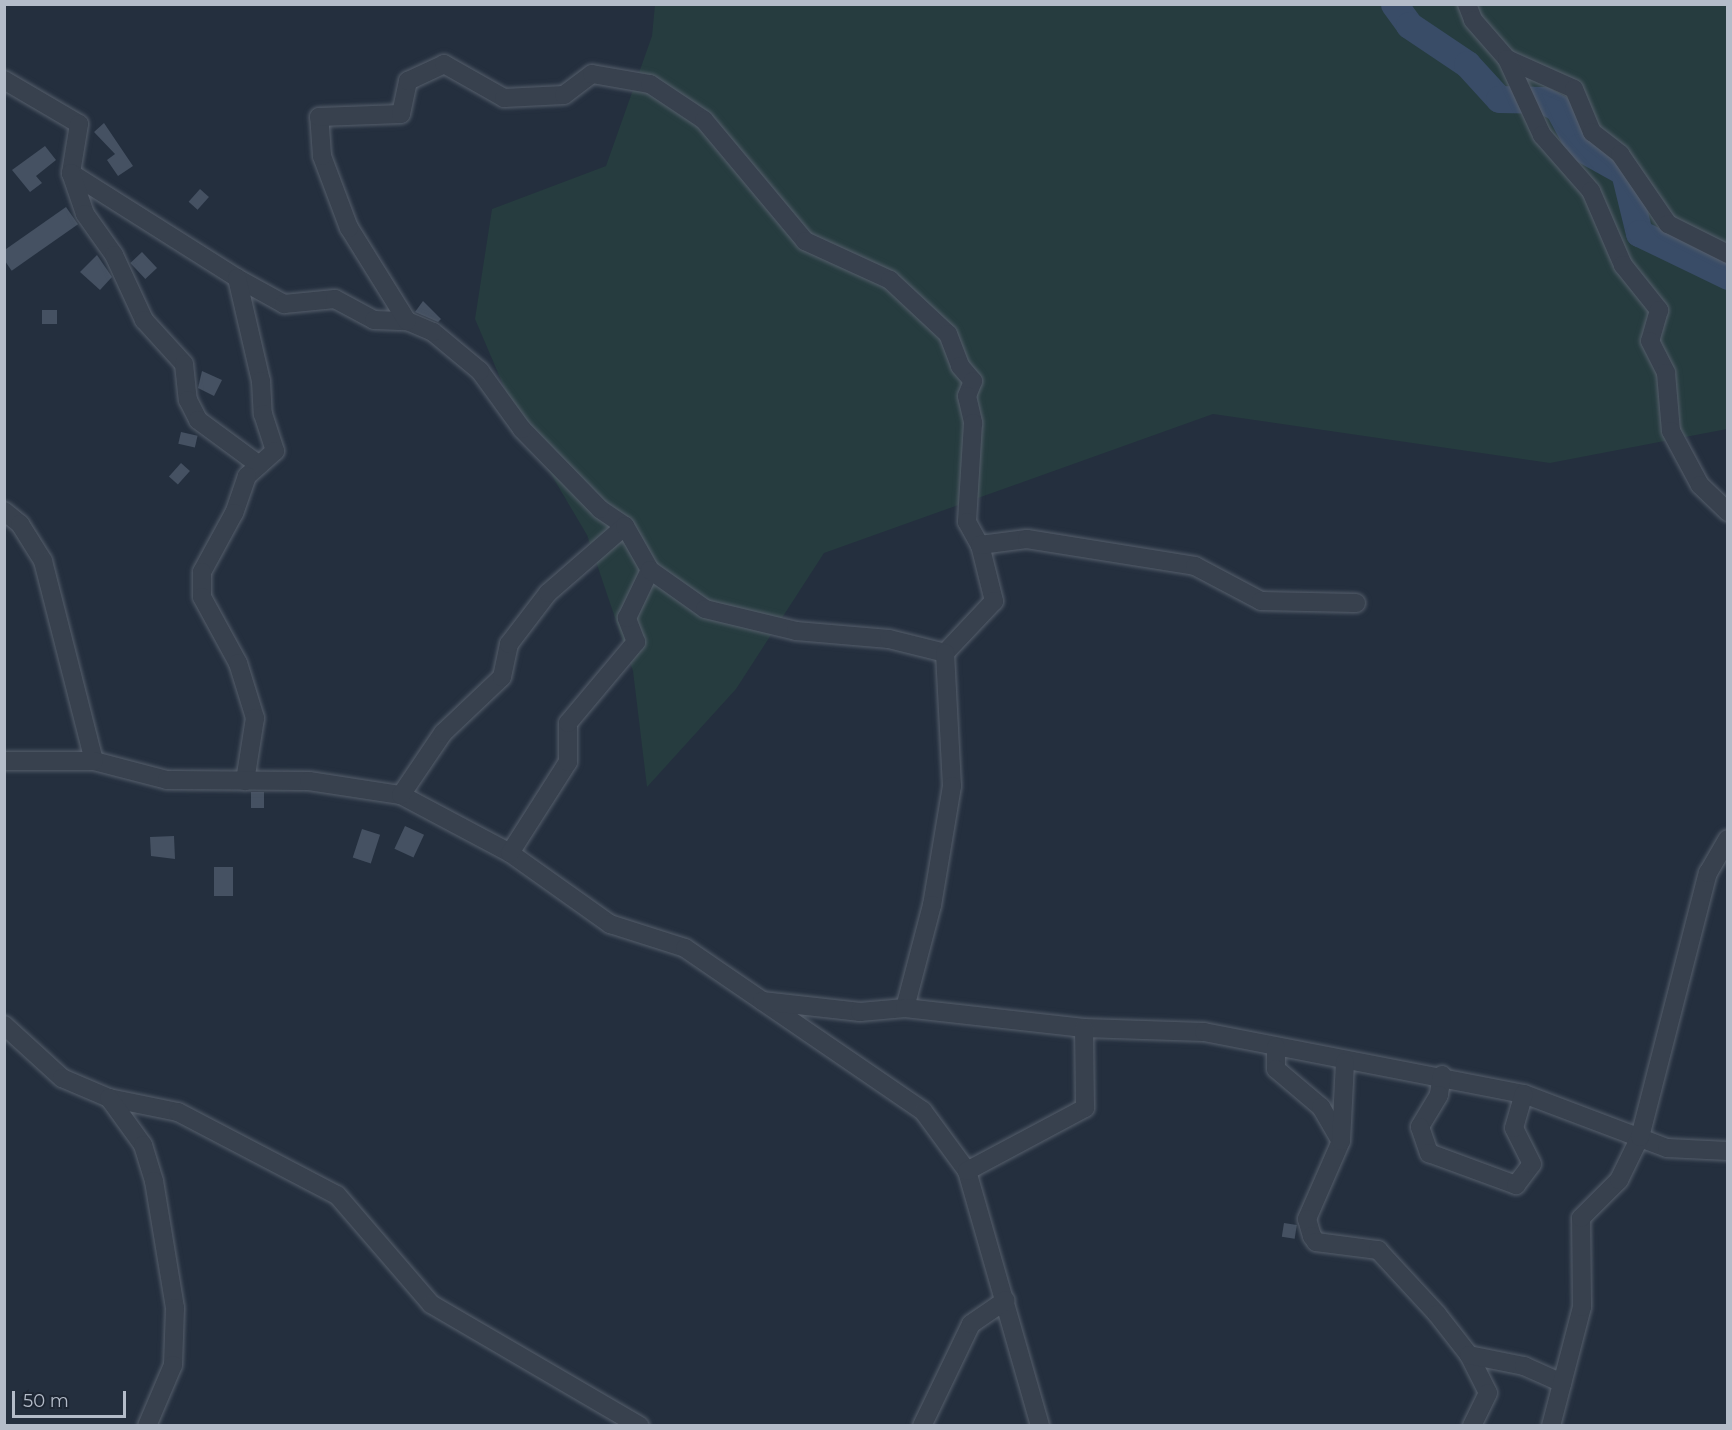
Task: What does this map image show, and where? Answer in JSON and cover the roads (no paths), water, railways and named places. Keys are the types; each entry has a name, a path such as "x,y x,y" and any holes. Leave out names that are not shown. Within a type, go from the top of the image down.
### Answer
{"street":[{"path":"1467,4 1473,20 1507,59 1542,135 1591,191 1623,265 1659,310 1650,341 1666,373 1671,431 1700,485 1728,512"},
{"path":"1507,59 1574,89 1592,132 1620,154 1668,224 1728,254"},
{"path":"407,321 349,228 322,156 319,117 401,114 408,81 444,64 504,98 564,95 591,75 650,84 704,120 805,241 890,280 948,334 960,366 973,381 967,396 973,423 967,522 980,545 994,601 945,653 952,786 932,905 905,1008"},
{"path":"4,80 80,124 71,173 85,214 114,255 144,320 184,364 188,400 198,420 259,465"},
{"path":"71,173 237,278 285,304 335,298 374,320 407,321 433,332 480,370 522,429 600,509 625,526 650,570 705,609 796,631 889,639 945,653"},
{"path":"237,278 275,451 247,477 234,513 202,572 202,597 238,663 255,718 244,781"},
{"path":"4,511 20,524 43,561 94,761"},
{"path":"401,795 443,734 502,677 509,644 548,593 625,526"},
{"path":"980,545 1027,539 1195,566 1262,601 1356,603"},
{"path":"510,853 568,762 568,723 636,642 627,618 650,570"},
{"path":"4,761 94,761 167,780 309,781 401,795 510,853 610,924 685,948 923,1111 967,1171 1006,1300 1040,1425"},
{"path":"1551,1425 1582,1307 1581,1218 1618,1180 1640,1137 1708,873 1728,839"},
{"path":"760,1001 860,1012 905,1008 1083,1028 1204,1032 1345,1062 1442,1075 1524,1094 1667,1148 1728,1151"},
{"path":"4,1026 46,1068 109,1098 178,1112 337,1195 431,1304 640,1425"},
{"path":"967,1171 1085,1108 1083,1028"},
{"path":"1276,1047 1276,1069 1321,1107 1341,1141"},
{"path":"1345,1062 1341,1141 1307,1219 1312,1236 1316,1242 1378,1250 1469,1355 1488,1393 1472,1425"},
{"path":"1442,1075 1439,1095 1420,1127 1429,1154 1516,1185 1532,1164 1514,1128 1524,1094"},
{"path":"109,1098 142,1145 154,1181 175,1308 173,1365 147,1425"},
{"path":"922,1425 971,1324 1006,1300"},
{"path":"1469,1355 1524,1366 1562,1383"}],"waterway":[{"path":"1394,4 1409,25 1467,64 1499,99 1543,100 1558,108 1579,147 1624,172 1639,233 1728,276"}]}
